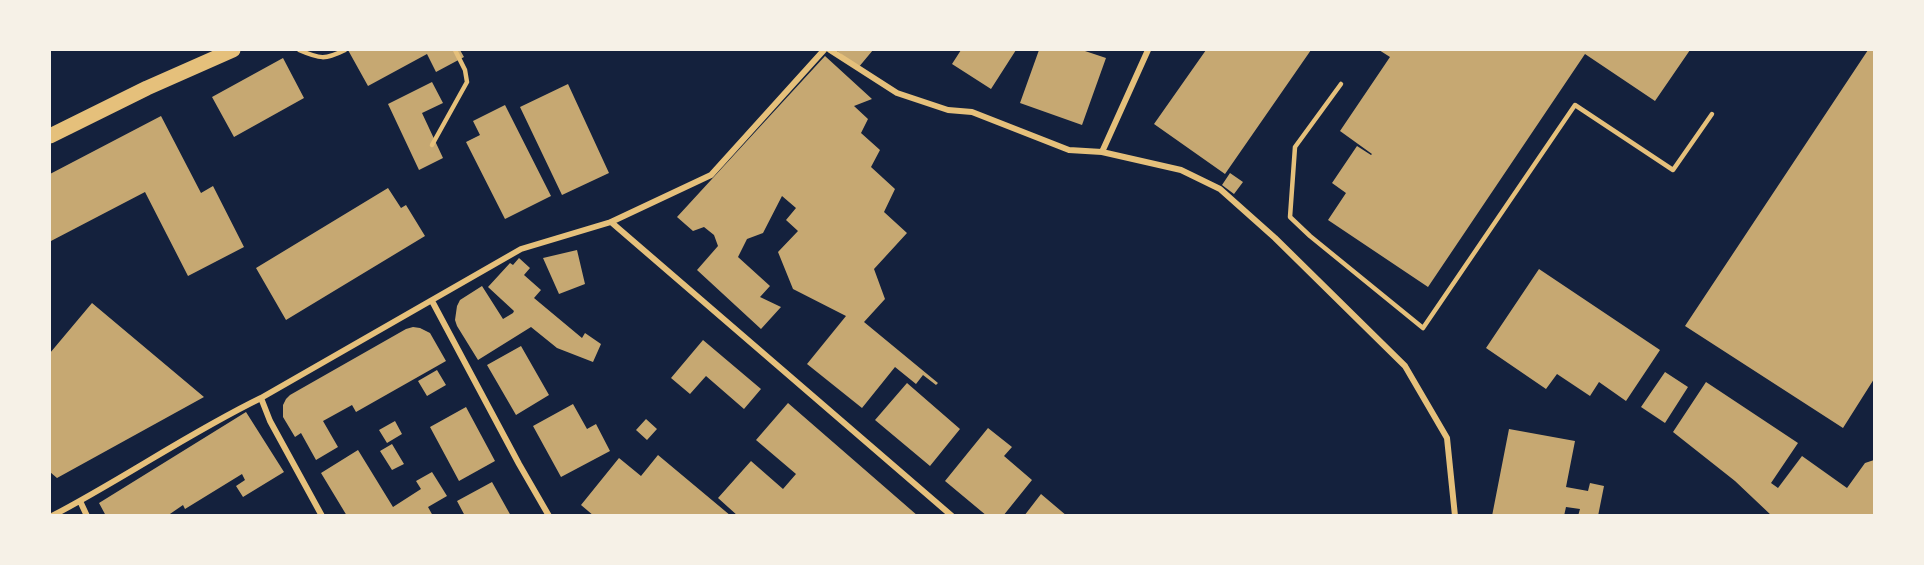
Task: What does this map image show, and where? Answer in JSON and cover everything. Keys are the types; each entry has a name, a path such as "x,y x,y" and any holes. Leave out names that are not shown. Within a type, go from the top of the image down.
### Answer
{"main road":[{"path":"50,136 147,88 232,50"}],"street":[{"path":"52,516 521,249 611,222 711,175 824,50"},
{"path":"830,50 897,93 948,110 972,112 1069,150 1102,152 1181,170 1220,189 1275,238 1405,366 1447,438 1455,516"},
{"path":"1102,152 1148,50"},
{"path":"611,222 952,516"},
{"path":"432,301 549,516"},
{"path":"261,398 270,421 322,516"},
{"path":"80,501 87,516"}],"lane":[{"path":"299,50 318,58 333,56 345,50"},
{"path":"432,145 467,82 465,70 455,50"},
{"path":"1341,84 1295,147 1290,217 1423,328 1575,105 1673,170 1712,114"}],"building":[{"path":"348,50 460,50 464,57 436,72 427,54 368,86"},
{"path":"836,50 873,50 858,68"},
{"path":"961,50 1016,50 991,89 952,64"},
{"path":"1039,50 1082,50 1106,58 1082,125 1020,103"},
{"path":"1206,50 1311,50 1225,174 1154,124"},
{"path":"1379,50 1690,50 1655,101 1585,54 1428,287 1328,220 1346,193 1332,183 1357,146 1372,154 1340,131 1390,57"},
{"path":"1868,50 1874,50 1874,379 1843,428 1685,326"},
{"path":"825,56 872,99 854,106 868,119 861,133 880,150 871,167 895,189 884,212 907,233 874,269 885,299 864,322 938,383 936,385 923,375 916,384 895,367 862,408 807,364 846,316 793,289 778,252 798,231 786,220 796,208 782,196 763,233 747,239 738,257 770,286 760,297 781,307 761,329 697,270 718,246 714,235 704,227 693,231 677,217"},
{"path":"283,58 304,98 234,137 212,97"},
{"path":"432,82 443,103 422,113 443,158 419,170 388,104"},
{"path":"568,84 609,173 562,195 520,107"},
{"path":"505,105 551,196 505,219 466,142 480,135 473,121"},
{"path":"161,116 201,193 213,186 244,247 188,276 145,192 51,241 50,174"},
{"path":"1230,173 1243,182 1234,194 1222,185"},
{"path":"388,188 401,208 406,205 425,236 286,320 256,268"},
{"path":"577,250 585,284 559,294 543,258"},
{"path":"519,258 530,268 524,275 541,290 534,298 582,338 585,333 601,344 593,362 557,348 531,327 478,360 457,326 455,320 457,306 460,300 482,286 503,319 513,313 514,311 488,287 510,263 513,265"},
{"path":"1539,269 1660,350 1626,401 1599,382 1590,396 1557,374 1546,389 1486,348"},
{"path":"92,303 204,397 57,478 50,472 50,353"},
{"path":"413,327 430,333 446,361 356,412 352,405 323,421 338,447 316,460 301,433 295,437 283,417 283,405 286,399"},
{"path":"703,340 761,389 744,409 706,376 690,394 671,378"},
{"path":"521,346 549,395 516,415 487,365"},
{"path":"437,370 446,385 427,396 418,381"},
{"path":"1665,372 1688,387 1665,423 1641,407"},
{"path":"1706,382 1798,443 1771,483 1778,488 1802,456 1847,488 1865,463 1874,460 1874,516 1772,516 1735,481 1673,432"},
{"path":"907,383 960,429 930,466 875,420"},
{"path":"788,403 918,516 738,516 718,498 751,461 783,489 796,474 756,440"},
{"path":"573,404 587,429 596,424 610,451 561,477 533,426"},
{"path":"466,407 495,461 459,481 430,427"},
{"path":"246,412 284,472 243,497 236,486 245,480 242,474 185,509 183,505 167,516 106,516 99,503"},
{"path":"646,419 657,429 647,440 636,430"},
{"path":"395,421 402,434 387,443 379,430"},
{"path":"988,428 1012,447 1004,456 1032,480 1003,516 987,516 945,481"},
{"path":"1509,429 1575,441 1566,487 1588,491 1590,483 1604,486 1598,516 1578,516 1580,509 1566,507 1564,516 1492,516"},
{"path":"392,444 404,464 392,470 380,451"},
{"path":"358,450 393,507 421,489 416,481 432,472 447,496 428,507 433,516 347,516 321,473"},
{"path":"658,455 731,516 594,516 581,505 619,458 641,476"},
{"path":"492,482 511,516 465,516 457,501"},
{"path":"1041,494 1067,516 1024,516"}]}
